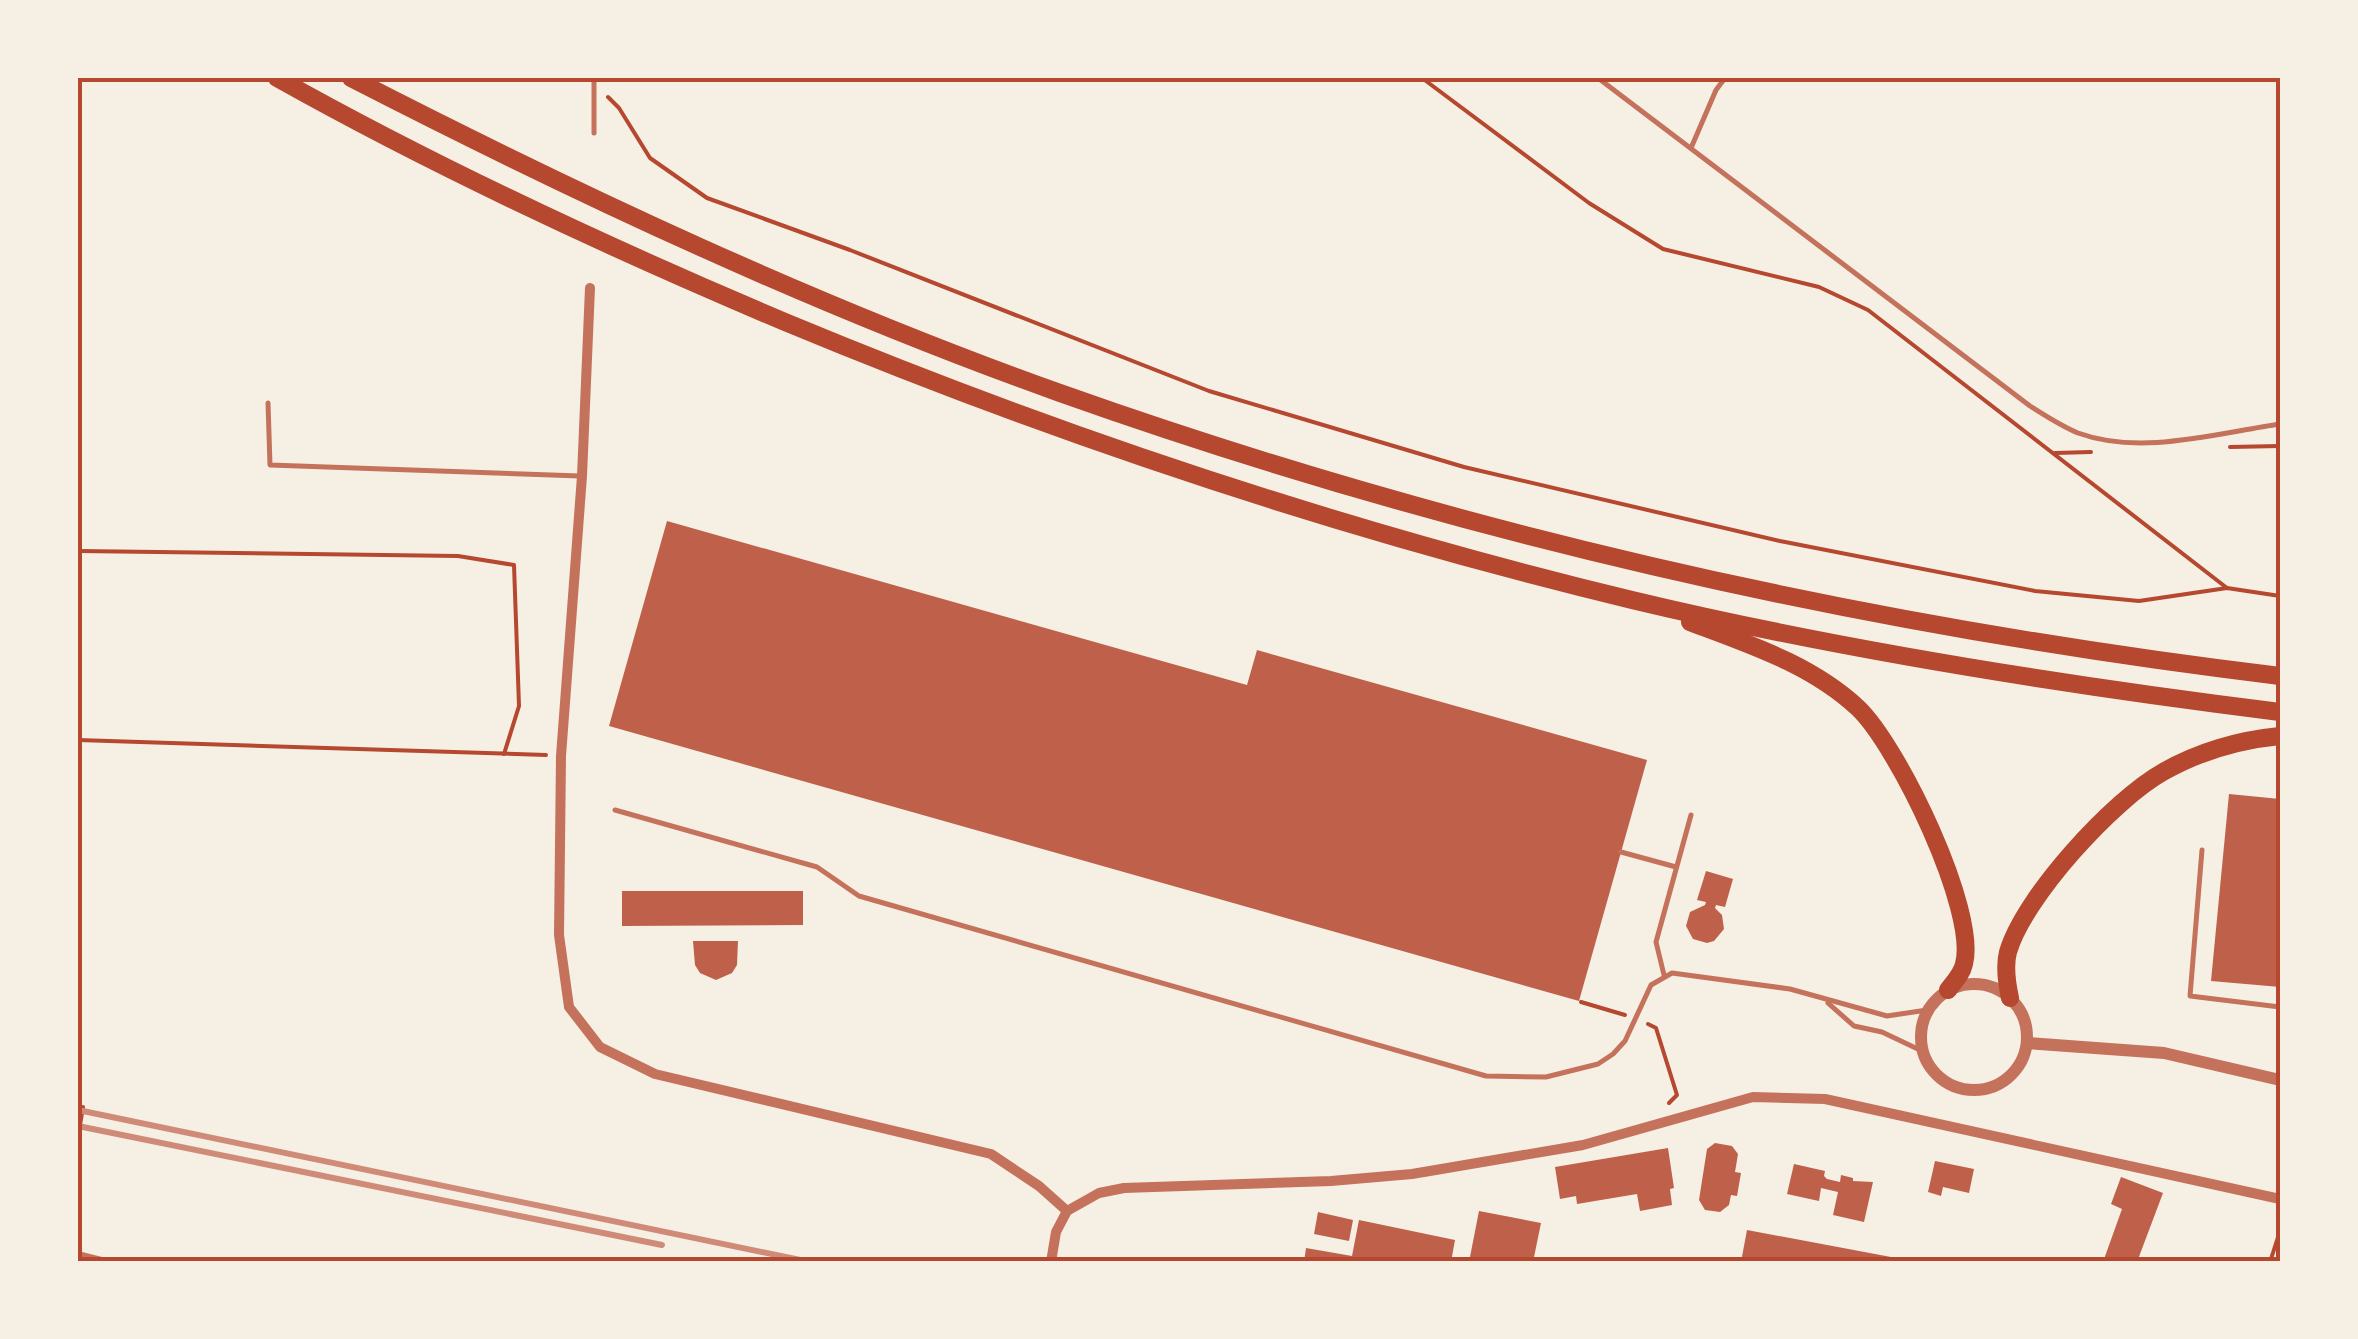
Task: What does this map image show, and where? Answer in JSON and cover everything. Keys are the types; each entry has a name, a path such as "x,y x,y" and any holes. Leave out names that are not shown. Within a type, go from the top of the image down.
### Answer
{"highway":[{"path":"278,78 500,194 672,275 1028,420 1284,504 1628,599 1900,656 2280,712"},
{"path":"351,78 521,166 874,321 1059,393 1296,470 1584,550 1886,617 2040,644 2280,676"},
{"path":"1628,599 1776,655 1827,684 1860,710 1901,766 1943,860 1965,936 1964,964 1948,990"},
{"path":"2010,998 2008,952 2022,923 2090,830 2130,794 2174,766 2236,742 2280,736"}],"street":[{"path":"590,288 582,476 560,756 559,935 570,1007 600,1047 655,1074 991,1154 1039,1186 1067,1211"},
{"path":"1964,984 1997,988 2010,998 2021,1011 2027,1043 2013,1072 1986,1089 1954,1086 1940,1078 1922,1051 1921,1030 1928,1010 1948,990 1964,984"},
{"path":"2027,1043 2164,1054 2280,1080"},
{"path":"1051,1262 1056,1232 1067,1211 1099,1194 1124,1188 1331,1181 1412,1174 1583,1145 1753,1097 1825,1099 2280,1199"},
{"path":"78,1256 102,1262"}],"lane":[{"path":"1598,78 2030,406 2068,428 2100,438 2153,442 2280,424"},
{"path":"1691,148 1725,78"},
{"path":"594,81 594,133"},
{"path":"268,403 270,465 582,476"},
{"path":"615,810 817,867 859,896 1486,1076 1546,1077 1598,1064 1625,1041 1644,995 1664,975 1681,972 1790,989 1887,1016 1928,1010"},
{"path":"1664,975 1656,942 1691,816"},
{"path":"2202,850 2190,996 2280,1007"},
{"path":"1621,852 1676,867"},
{"path":"1826,1001 1854,1026 1882,1032 1922,1051"}],"path":[{"path":"1422,78 1590,202 1663,249 1819,287 1868,310 2228,588"},
{"path":"594,81 619,108 650,158 707,198 1209,391 1482,471 1780,541 2035,591 2138,600 2228,588 2280,596"},
{"path":"78,551 458,556 514,566 519,706 504,754"},
{"path":"78,740 560,756"},
{"path":"1582,1002 1625,1015"},
{"path":"1644,1022 1656,1028 1677,1095 1644,1128"},
{"path":"78,1137 83,1107"},
{"path":"2270,1262 2280,1231"}],"building":[{"path":"667,521 1247,685 1257,650 1647,760 1579,1001 609,726"},
{"path":"2229,794 2280,799 2280,987 2211,981"},
{"path":"1706,871 1733,879 1725,907 1715,908 1722,915 1724,929 1707,943 1693,939 1686,926 1690,912 1705,905 1706,902 1697,900"},
{"path":"622,891 803,891 803,925 622,926"},
{"path":"693,941 738,941 737,965 732,973 716,980 700,973 695,965"},
{"path":"1715,1143 1732,1146 1738,1154 1735,1172 1741,1173 1737,1196 1731,1195 1729,1205 1720,1212 1705,1210 1699,1200 1707,1149"},
{"path":"1668,1148 1674,1188 1670,1189 1672,1205 1640,1211 1637,1194 1577,1204 1576,1196 1560,1199 1555,1167"},
{"path":"1935,1161 1974,1169 1969,1193 1943,1187 1941,1196 1928,1192"},
{"path":"1794,1164 1825,1171 1827,1179 1840,1182 1841,1175 1853,1181 1873,1182 1864,1222 1833,1215 1838,1192 1821,1188 1819,1201 1787,1194"},
{"path":"2121,1177 2163,1193 2137,1262 2103,1262 2122,1209 2111,1204"},
{"path":"1479,1211 1541,1223 1533,1262 1469,1262"},
{"path":"1318,1212 1353,1220 1349,1241 1314,1234"},
{"path":"1359,1220 1455,1240 1451,1262 1304,1262 1306,1248 1352,1256"},
{"path":"1747,1230 1907,1260 1741,1262"}],"railway":[{"path":"78,1110 810,1262"},
{"path":"78,1126 662,1245"}]}
